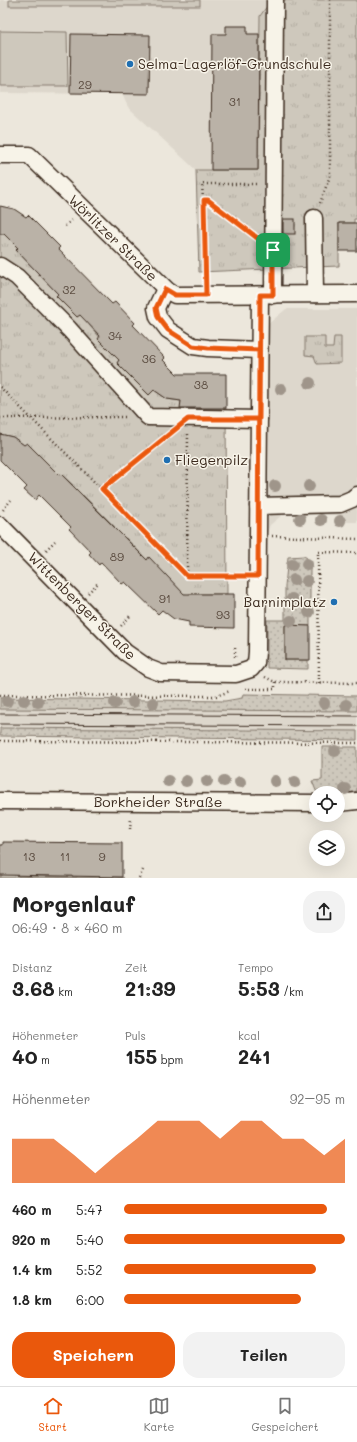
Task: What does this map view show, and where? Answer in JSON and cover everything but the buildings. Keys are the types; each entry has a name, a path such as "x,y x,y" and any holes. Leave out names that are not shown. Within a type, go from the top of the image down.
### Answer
{"street":[{"path":"251,669 256,663 257,652 259,350 273,250 275,0"},
{"name":"Wörlitzer Straße","path":"0,155 29,155 165,289 175,295 357,294"},
{"path":"314,218 315,294"},
{"path":"0,266 17,276 69,329 148,417 188,419 259,419"},
{"path":"165,289 156,308 158,317 168,330 193,346 259,350"},
{"path":"258,506 340,504 357,495"},
{"name":"Wittenberger Straße","path":"0,525 125,652 148,668 161,673 236,674 251,669"},
{"path":"345,802 357,800"},
{"name":"Borkheider Straße","path":"0,801 309,803"}],"path":[{"path":"314,218 330,176 330,0"},
{"path":"206,295 204,200 202,184 274,184"},
{"path":"204,200 208,200 273,250"},
{"path":"0,387 187,576 258,576"},
{"path":"0,418 32,419 148,417"},
{"path":"102,489 188,419"},
{"path":"187,576 188,419"},
{"path":"0,514 11,500"},
{"path":"258,536 357,539"},
{"path":"320,683 318,552 357,553"},
{"path":"251,669 275,682 357,683"},
{"path":"241,689 275,689 275,682"},
{"path":"0,695 216,696 225,694 235,688"},
{"path":"0,741 357,743"},
{"path":"139,878 143,870"}],"shaded area":[{"name":"Selma-Lagerlöf-Grundschule","path":"0,0 270,0 260,16 258,171 196,170 128,107 122,94 0,93"},
{"path":"286,309 357,309 357,522 346,522 339,515 282,515 270,525 267,533 267,325"},
{"path":"0,709 357,711 357,731 0,728"}],"green space":[{"path":"9,0 200,0 200,6 9,6"},
{"path":"270,0 357,0 357,219 354,219 354,223 339,223 339,266 199,272 196,170 258,170 260,16"},
{"path":"0,31 67,32 68,86 0,86"},
{"path":"5,233 18,248 16,250 58,294 56,296 77,317 82,313 90,326 119,360 117,363 149,395 154,390 167,399 181,401 181,408 226,408 227,594 189,594 189,597 184,596 149,558 147,560 126,538 124,539 113,529 115,527 83,495 81,497 71,487 73,485 61,474 59,475 13,437 0,434 0,234"},
{"path":"305,337 325,337 325,348 333,348 334,337 341,337 341,363 317,364 314,356 305,355"},
{"path":"304,556 310,562 310,626 285,626 285,660 308,660 308,669 267,668 267,620 285,620 285,586 288,557"},
{"path":"243,694 357,696 357,711 0,709 0,698 225,701 242,698"},
{"path":"0,728 357,731 357,740 0,736"},
{"path":"322,747 357,747 357,791 345,793 345,786 314,786 312,781 322,780"},
{"path":"2,873 17,873 18,876 77,877 77,873 124,878 0,878"}],"tram line":[{"path":"0,714 357,716"},
{"path":"0,724 357,726"}],"place":[{"name":"Selma-Lagerlöf-Grundschule","path":"130,64"},
{"name":"Fliegenpilz","path":"167,460"},
{"name":"Barnimplatz","path":"334,602"}],"route":[{"path":"273,250 208,200 204,200 206,295 175,295 165,289 156,308 158,317 168,330 193,346 259,350 259,419 258,478 258,576 187,576 102,489 188,419 259,419 260,295 273,295 273,250"}]}
